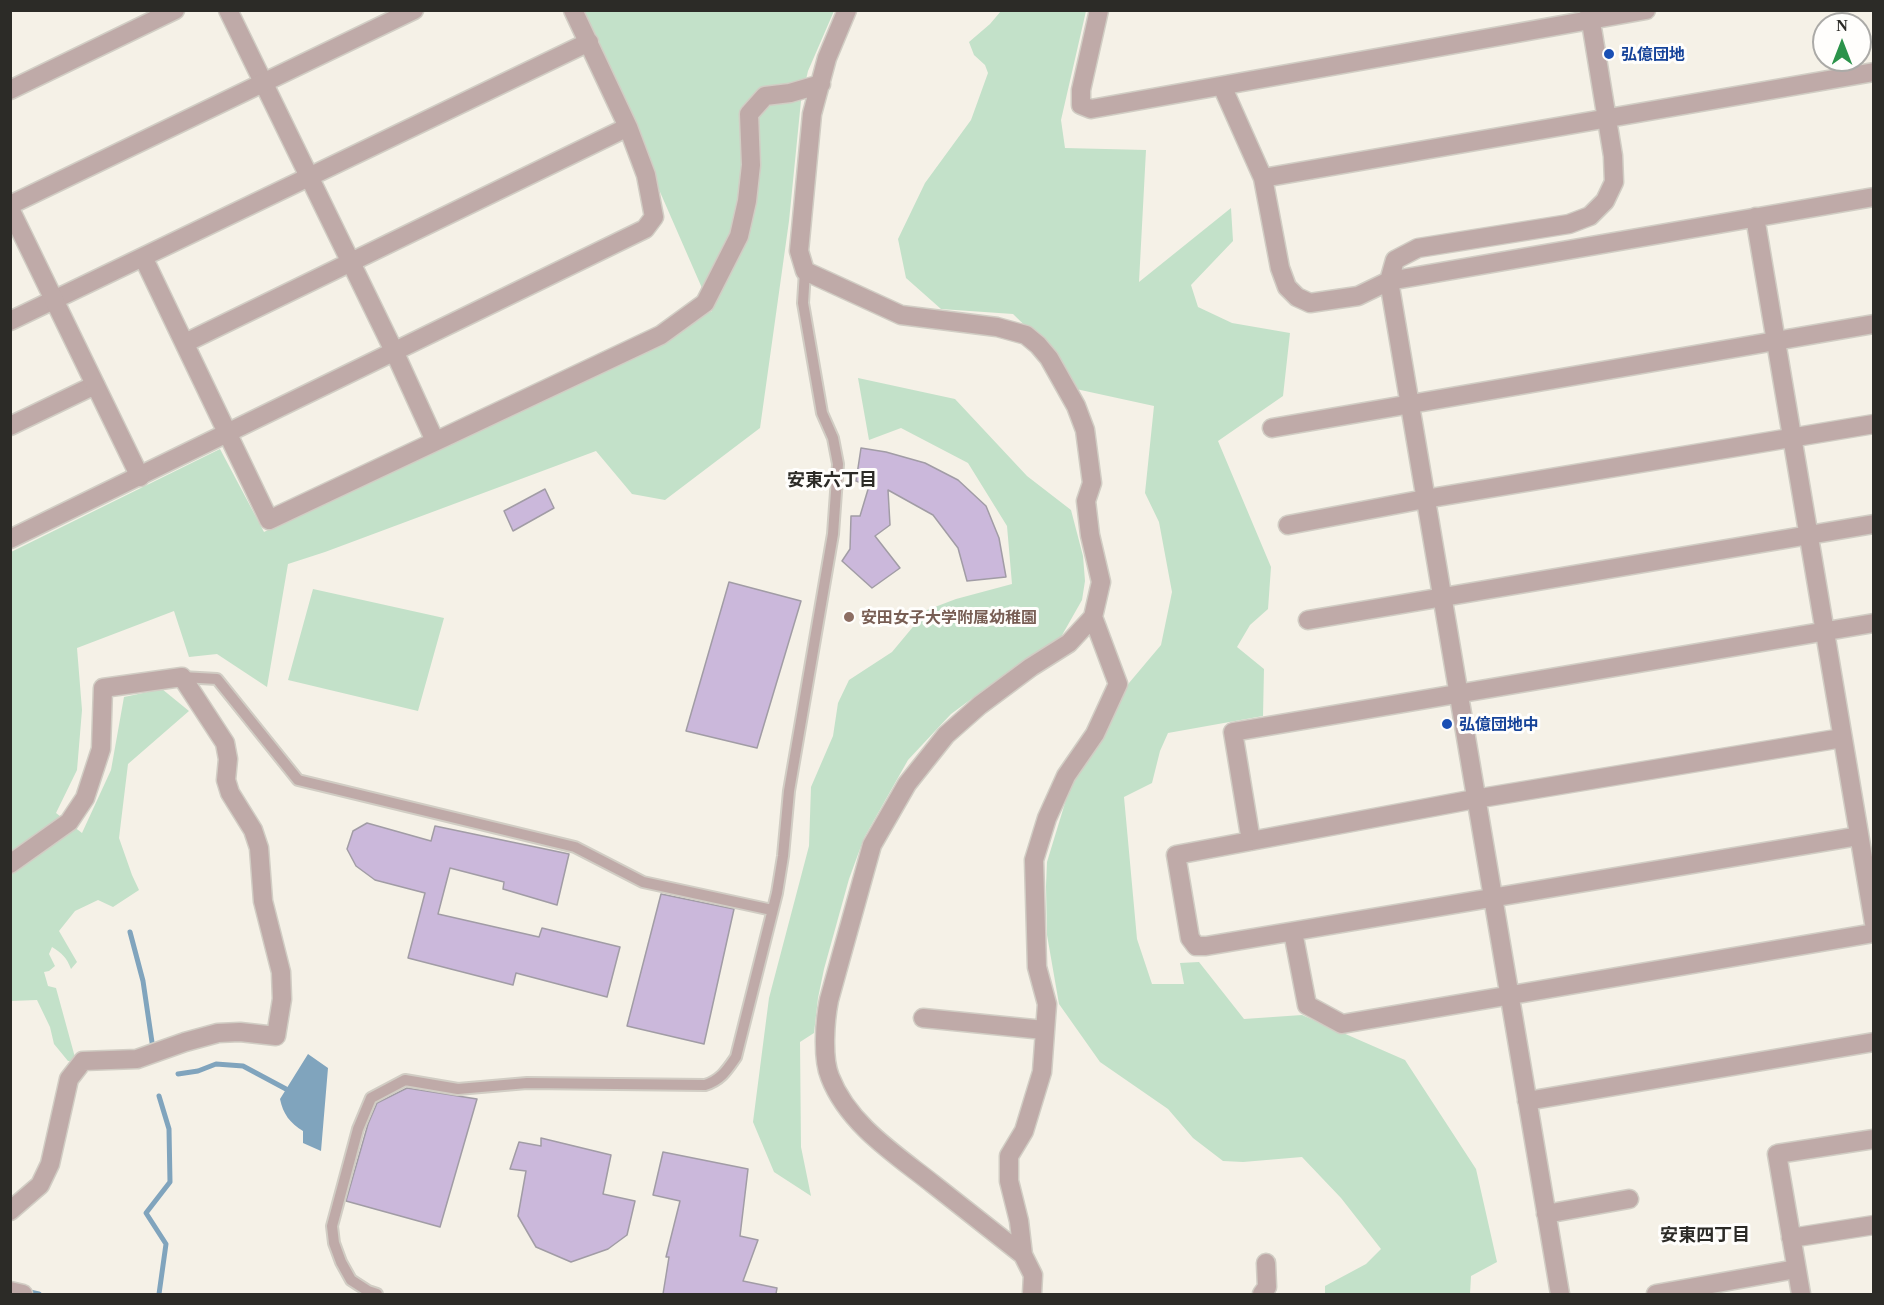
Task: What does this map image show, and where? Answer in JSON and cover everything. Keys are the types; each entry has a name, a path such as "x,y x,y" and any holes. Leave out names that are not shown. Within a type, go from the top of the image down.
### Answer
{"street":[{"path":"10,90 175,10"},
{"path":"228,10 394,351 435,441"},
{"path":"140,477 10,207 414,10"},
{"path":"10,539 645,230 654,218 646,176 628,126 573,10"},
{"path":"847,10 827,58 812,114 799,251 805,271 901,315 997,327 1026,335 1049,358 1076,405 1085,430 1092,483 1086,501 1090,535 1101,582 1093,617 1069,643 1031,667 980,705 946,735 907,784 872,845 825,1019 829,1076 844,1103 861,1124 1023,1255"},
{"path":"1098,10 1081,90 1081,105 1091,110 1590,15 1646,10"},
{"path":"1560,1294 1389,280 1395,260 1418,248 1569,225 1590,216 1605,201 1614,182 1613,156 1590,15"},
{"path":"10,321 589,42"},
{"path":"1263,178 1874,72"},
{"path":"143,257 269,520 661,335 705,303 739,236 747,201 751,165 749,114 765,96 790,93 821,84"},
{"path":"1222,86 1263,178 1280,268 1287,287 1297,297 1310,303 1358,296 1389,280 1874,197"},
{"path":"184,343 628,126"},
{"path":"1755,218 1874,923"},
{"path":"1272,428 1874,324"},
{"path":"10,426 95,385"},
{"path":"1288,525 1425,499 1874,424"},
{"path":"1308,620 1874,524"},
{"path":"1032,1294 1033,1275 1023,1255 1019,1221 1009,1181 1009,1156 1024,1131 1042,1072 1047,1004 1038,967 1034,860 1047,818 1066,776 1095,734 1118,684 1093,617"},
{"path":"1251,841 1233,732 1874,623"},
{"path":"10,864 69,822 85,798 101,749 103,688 182,677 225,743 228,759 226,780 230,793 253,830 259,849 264,901 281,972 282,999 276,1036 240,1032 218,1033 137,1059 83,1061 69,1079 50,1164 39,1185 10,1211"},
{"path":"1842,738 1476,800 1176,855 1190,938 1196,946 1206,946 1859,836"},
{"path":"1293,932 1307,1005 1342,1024 1874,933"},
{"path":"922,1018 1044,1030"},
{"path":"1527,1101 1874,1042"},
{"path":"1801,1294 1777,1154 1874,1138"},
{"path":"1546,1214 1629,1199"},
{"path":"1791,1238 1874,1225"},
{"path":"1262,1294 1267,1287 1266,1263"},
{"path":"1656,1294 1796,1269"},
{"path":"10,1291 23,1294"}],"lane":[{"path":"377,1294 368,1292 351,1280 334,1243 332,1226 357,1129 371,1098 405,1080 458,1089 527,1083 705,1085 715,1082 725,1073 735,1057 772,910 783,856 789,791 833,534 838,464 833,438 822,413 803,303 805,271"},
{"path":"182,677 217,679 298,780 575,847 644,882 772,910"}],"green space":[{"path":"581,11 834,11 808,71 801,101 789,221 760,428 665,500 632,494 596,451 288,564 267,687 217,654 189,657 174,611 77,648 82,710 77,770 56,813 82,833 111,770 124,697 162,689 189,711 128,764 119,838 139,890 113,907 98,900 75,911 59,931 77,962 71,969 66,959 56,949 52,947 49,954 55,966 44,972 48,986 56,988 76,1061 68,1061 54,1044 50,1027 37,1000 11,1001 11,552 220,449 264,532 712,311"},
{"path":"1001,11 1086,11 1061,120 1065,148 1146,150 1139,282 1231,208 1233,241 1191,285 1198,307 1232,323 1290,333 1283,396 1218,441 1271,567 1268,609 1250,625 1237,647 1264,669 1263,716 1168,733 1160,751 1152,783 1124,797 1137,939 1152,984 1184,984 1180,963 1199,962 1244,1019 1302,1015 1405,1060 1476,1169 1497,1262 1471,1276 1470,1294 1325,1294 1325,1286 1366,1264 1381,1249 1341,1198 1302,1157 1243,1162 1223,1161 1193,1138 1168,1109 1100,1062 1059,1004 1047,935 1047,862 1072,780 1129,683 1161,645 1172,592 1159,522 1145,493 1154,406 1076,389 1049,349 1013,314 941,309 906,278 898,239 925,183 971,120 988,73 985,65 974,55 969,42"},
{"path":"858,378 955,399 1027,476 1071,510 1083,556 1085,581 1082,600 1061,637 1027,658 951,714 908,760 864,838 849,879 824,969 814,1033 800,1042 801,1147 811,1196 774,1172 753,1122 769,998 809,846 811,787 833,736 838,703 849,680 892,652 927,610 956,599 1012,584 1007,526 968,463 901,428 869,440"},
{"path":"313,589 444,618 418,711 288,680"}],"water":[{"path":"308,1054 328,1068 321,1151 303,1143 303,1131 288,1118 280,1099"}],"building":[{"path":"861,448 886,452 925,463 958,480 986,506 999,538 1006,577 967,581 958,548 933,515 888,490 890,525 875,536 900,568 872,588 842,561 850,549 851,516 860,516 869,486 856,481"},
{"path":"545,489 554,508 513,531 504,511"},
{"path":"729,582 801,601 757,748 686,731"},
{"path":"367,823 431,841 435,826 569,854 557,905 503,889 504,882 450,868 438,914 539,937 542,928 620,947 607,997 516,973 513,985 408,958 425,893 375,880 356,866 347,849 353,831"},
{"path":"661,894 734,909 704,1044 627,1026"},
{"path":"407,1088 477,1099 440,1227 346,1201 368,1124 377,1103"},
{"path":"541,1138 611,1155 603,1194 635,1201 627,1235 608,1249 571,1262 536,1247 518,1216 526,1171 510,1169 519,1142 541,1146"},
{"path":"663,1152 748,1169 740,1236 758,1240 743,1281 777,1288 776,1294 663,1294 669,1257 666,1257 680,1201 653,1195"}],"waterway":[{"path":"130,932 143,981 153,1049"},
{"path":"178,1074 198,1071 216,1064 243,1066 286,1089"},
{"path":"159,1096 169,1129 170,1182 146,1213 166,1244 159,1294"},
{"path":"25,1291 39,1294"}],"place":[{"name":"弘億団地","path":"1609,54"},
{"name":"安田女子大学附属幼稚園","path":"849,617"},
{"name":"弘億団地中","path":"1447,724"}],"district":[{"name":"安東六丁目","path":"832,479"},
{"name":"安東四丁目","path":"1705,1234"}]}
